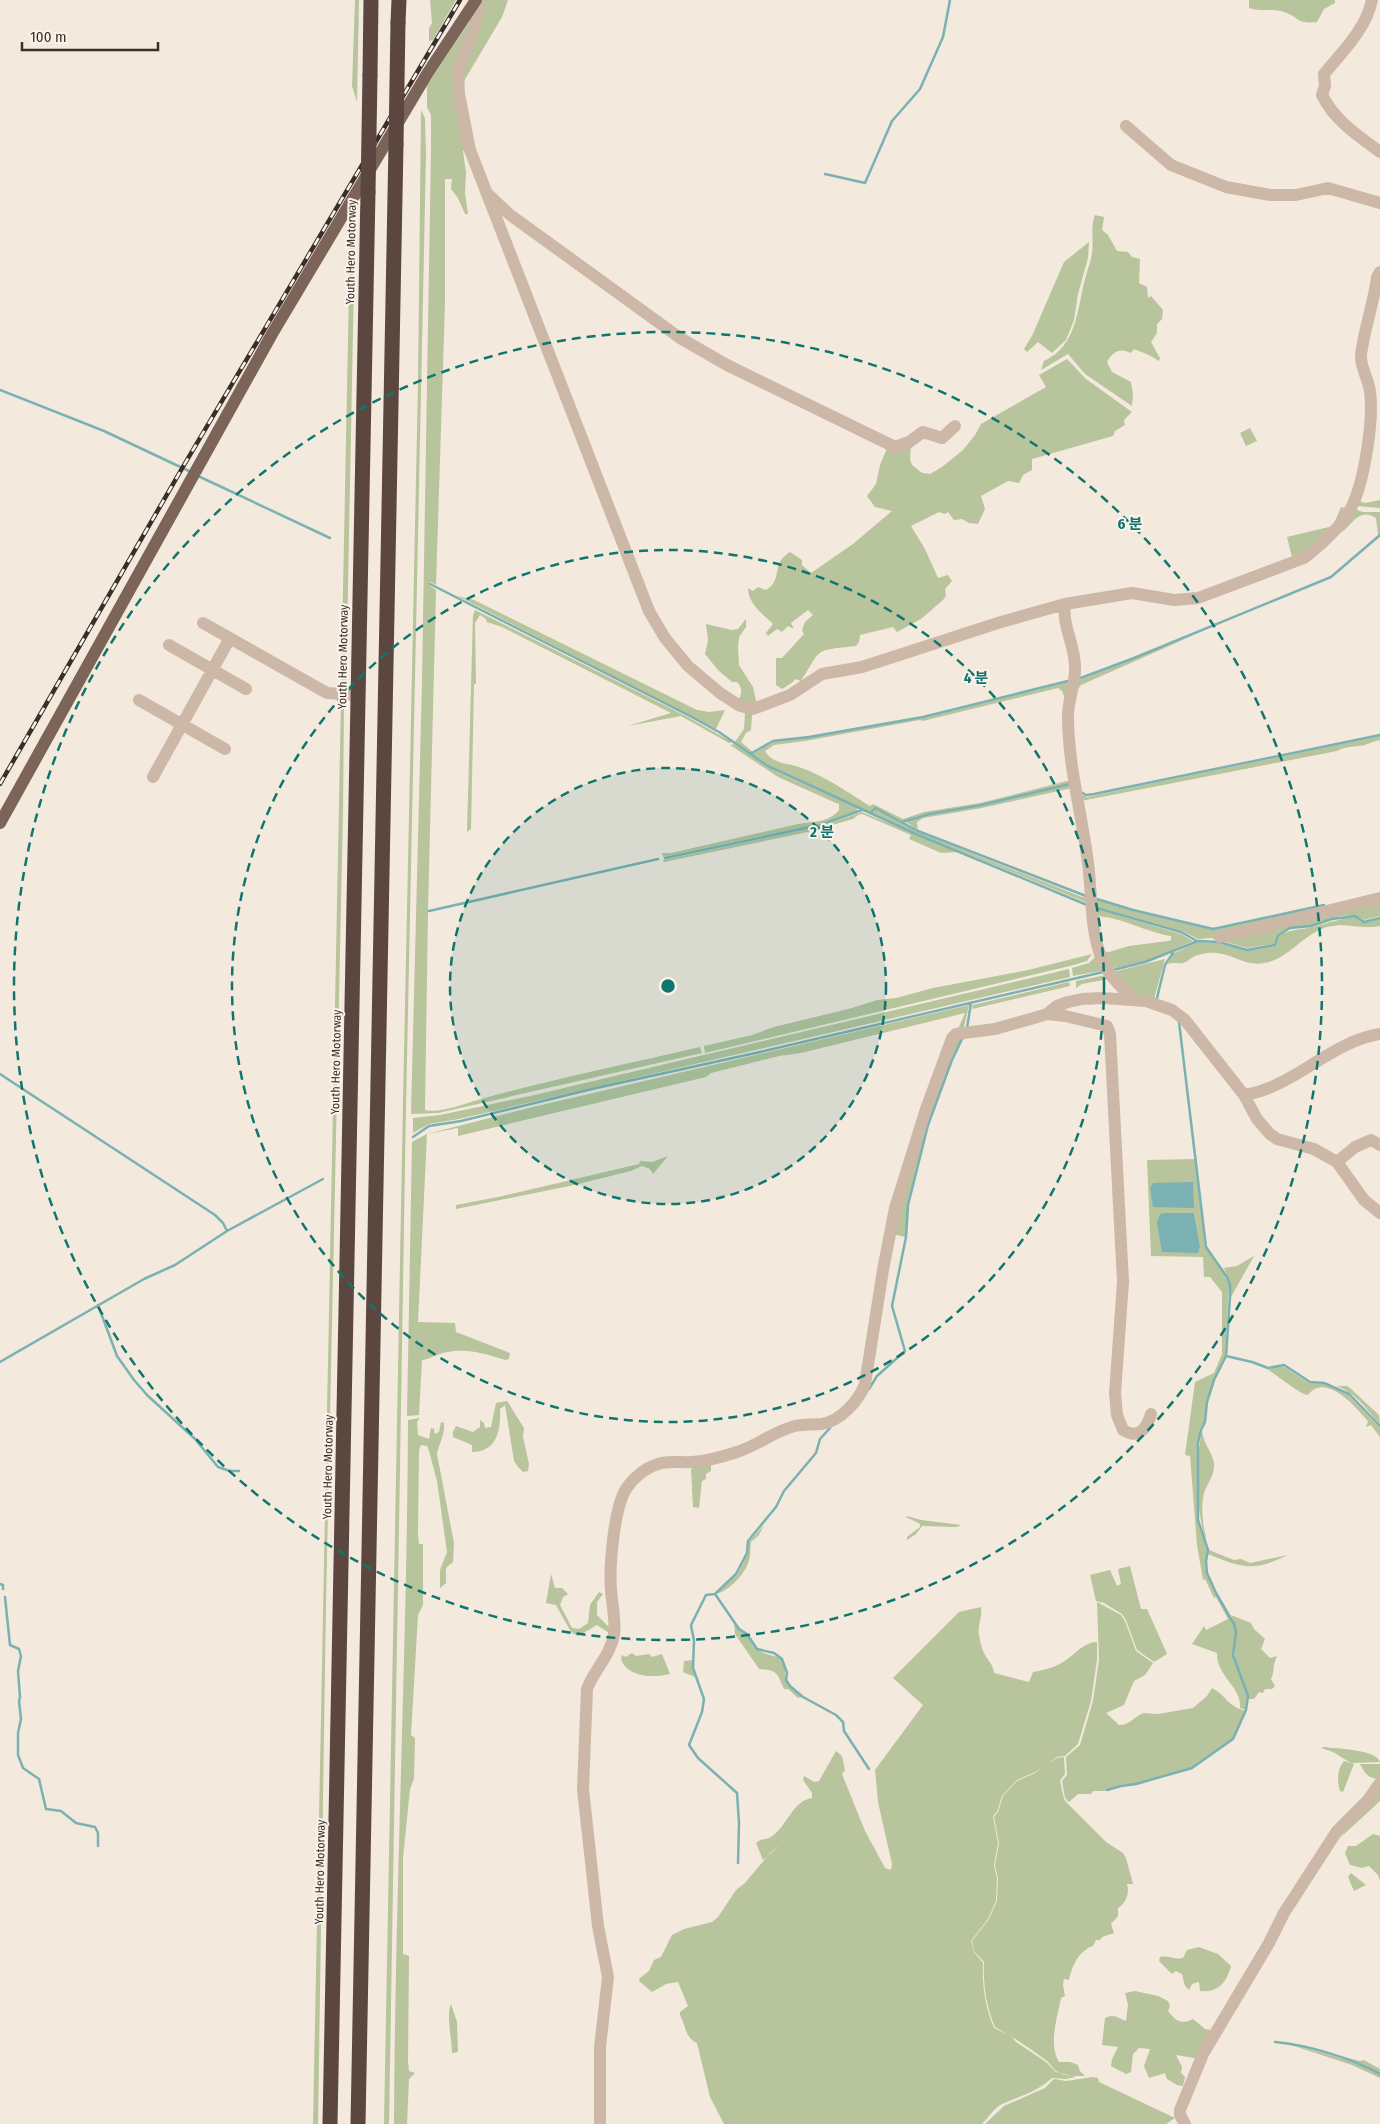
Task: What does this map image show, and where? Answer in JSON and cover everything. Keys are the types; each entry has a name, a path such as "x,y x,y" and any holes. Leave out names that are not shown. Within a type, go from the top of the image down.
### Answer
{"highway":[{"name":"Youth Hero Motorway","path":"330,2124 371,0"},
{"path":"358,2124 399,0"}],"main road":[{"path":"0,823 277,326 427,74 477,0"}],"street":[{"path":"477,0 474,29 458,70 459,94 470,150 486,193 649,611 677,655 720,693 740,706 753,709 790,695 822,674 862,667 1001,622 1064,604 1132,593 1174,600 1198,598 1304,558 1318,547 1346,515 1352,506 1360,480 1370,427 1370,392 1361,358 1377,277 1380,272"},
{"path":"1372,0 1369,14 1359,31 1324,74 1325,86 1322,95 1327,106 1342,125 1380,152"},
{"path":"1126,126 1171,165 1226,187 1270,195 1296,195 1328,188 1380,202"},
{"path":"486,193 509,214 644,314 680,338 727,365 895,446 909,442 923,432 942,438 955,426"},
{"path":"1064,604 1063,614 1075,658 1076,670 1068,708 1068,730 1076,799 1088,862 1097,946 1111,977 1133,999"},
{"path":"203,623 327,693 358,695"},
{"path":"153,777 230,638"},
{"path":"169,645 246,689"},
{"path":"139,700 225,749"},
{"path":"1220,937 1380,898"},
{"path":"600,2124 600,2047 608,1976 598,1926 583,1774 587,1689 591,1679 606,1656 614,1636 614,1605 611,1592 610,1569 621,1500 625,1490 638,1476 660,1463 707,1460 738,1452 782,1430 795,1426 823,1424 834,1419 859,1397 864,1384 895,1208 948,1045 956,1034 995,1029 1047,1014 1057,1006 1082,999 1133,999 1160,1004 1185,1020 1244,1095 1257,1119 1270,1134 1278,1139 1314,1149 1337,1162 1364,1200 1380,1213"},
{"path":"1047,1014 1103,1025 1106,1026 1110,1034 1123,1282 1115,1393 1116,1408 1121,1427 1128,1433 1133,1434 1147,1426 1150,1414"},
{"path":"1244,1095 1258,1092 1286,1080 1332,1051 1351,1042 1380,1034"},
{"path":"1337,1162 1356,1147 1371,1140 1380,1145"},
{"path":"1185,2124 1180,2115 1180,2110 1204,2054 1269,1943 1284,1913 1337,1831 1358,1810 1380,1783"}],"green space":[{"path":"355,0 359,0 357,102 352,86"},
{"path":"430,0 456,0 433,40 429,41 429,28 432,23"},
{"path":"485,0 508,0 502,17 461,86 464,61"},
{"path":"1249,0 1335,0 1335,3 1324,9 1317,22 1305,22 1280,11 1249,8"},
{"path":"471,19 461,52 466,149 463,151 468,214 465,214 458,198 451,189 452,179 445,179 445,303 436,585 430,582 429,585 436,590 425,1110 437,1111 535,1085 700,1047 702,1053 438,1113 411,1114 422,681 431,149 431,115 427,107 427,85"},
{"path":"421,110 425,118 426,155 406,1107 389,2124 384,2124 418,382"},
{"path":"1095,215 1104,217 1102,230 1108,235 1117,251 1128,252 1132,257 1140,259 1139,283 1147,287 1148,298 1151,296 1163,310 1162,319 1157,324 1157,333 1151,342 1160,358 1159,361 1134,349 1131,353 1123,350 1117,352 1107,362 1112,372 1131,382 1132,406 1085,374 1068,354 1041,370 1044,361 1063,346 1074,326 1091,256"},
{"path":"355,229 346,687 341,689 350,240"},
{"path":"1089,242 1088,258 1078,294 1074,320 1066,340 1052,353 1038,342 1027,352 1024,349 1032,336 1064,262"},
{"path":"1067,359 1086,379 1132,412 1124,420 1125,425 1115,431 1113,436 1032,459 1032,470 1023,475 1019,483 1008,481 981,496 985,509 978,524 969,523 962,519 954,520 948,512 945,514 939,512 911,526 925,549 938,578 948,575 952,581 945,589 946,596 943,600 921,619 897,632 893,627 860,635 856,646 821,652 801,681 795,679 782,689 776,685 776,658 782,658 804,634 802,630 805,622 813,615 808,610 791,623 794,629 788,626 782,632 777,629 768,636 766,633 773,624 753,604 748,588 753,591 758,587 766,590 771,586 775,581 780,561 790,552 802,560 802,565 811,573 853,544 892,511 875,507 867,496 876,484 880,465 888,446 911,444 910,459 912,465 922,473 930,474 963,450 981,424 1046,387 1039,375"},
{"path":"1250,428 1257,441 1246,446 1240,433"},
{"path":"1380,500 1380,508 1358,506 1359,501 1365,503"},
{"path":"1341,507 1349,509 1332,532 1309,552 1293,561 1287,537 1333,526"},
{"path":"1354,509 1363,512 1380,512 1380,534 1378,535 1376,518 1365,515 1356,518 1342,532 1330,537"},
{"path":"458,596 474,600 697,710 709,712 725,710 716,729"},
{"path":"475,610 686,716 732,742 729,743 681,716 628,726 671,713 502,627 487,622 480,615 475,623 476,684 474,684 471,829 467,832 473,615"},
{"path":"746,619 746,627 739,637 739,665 753,687 757,705 738,701 741,691 739,684 732,682 718,670 705,654 708,640 706,624 732,630 738,629"},
{"path":"1194,635 1081,685 1078,689 1077,681"},
{"path":"826,677 752,715 751,730 746,733 741,742 753,752 751,753 735,742 744,729 745,713"},
{"path":"1069,682 1066,701 1062,691 1058,688 923,721 774,745 765,751 774,760 820,776 870,806 873,804 903,819 924,812 980,803 1071,780 1070,783 982,805 922,815 902,821 874,807 871,813 862,809 769,765 752,754 774,742 923,718"},
{"path":"341,700 344,704 343,812 326,1602 318,2124 313,2124"},
{"path":"1380,736 1380,740 1365,745 1347,747 1337,751 1081,801 1081,794 1087,797"},
{"path":"734,744 777,772 857,808 857,811 820,824 663,857 662,853 671,853 798,824 820,821 831,817 839,810 839,804 778,777 730,745"},
{"path":"1070,785 1072,788 982,808 923,818 917,822 918,830 906,822 930,815 983,806"},
{"path":"875,809 918,832 1082,897 1089,898 1090,904 916,833 873,813"},
{"path":"862,812 957,852 941,853 909,839 911,835 862,814 853,819 808,832 664,862 663,860 821,826"},
{"path":"1094,899 1133,911 1213,930 1303,910 1380,900 1380,916 1364,920 1358,917 1345,916 1311,925 1290,928 1277,934 1274,944 1247,948 1211,938 1198,939 1182,931 1095,906"},
{"path":"1094,908 1181,934 1193,941 1146,961 1111,969 1101,951 1109,952 1129,946 1168,941 1171,940 1171,936 1115,919 1095,916"},
{"path":"1355,917 1364,923 1380,919 1380,926 1341,925 1327,927 1318,930 1281,957 1264,963 1245,962 1222,954 1210,953 1195,956 1183,963 1168,964 1174,953 1198,942 1219,943 1247,951 1276,946 1279,935 1288,932"},
{"path":"1092,954 1087,961 1070,966 705,1053 704,1046 752,1035 774,1027 877,1000 896,998 933,988 1028,970"},
{"path":"1095,957 1105,970 1073,976 1072,968 1089,963"},
{"path":"1165,959 1154,999 1136,997 1113,972"},
{"path":"1069,969 1070,977 459,1119 429,1124 413,1133 413,1118 440,1115 530,1096"},
{"path":"1106,975 1109,979 1082,984 1076,988 1076,981"},
{"path":"1069,982 1070,986 972,1009 973,1005"},
{"path":"969,1005 963,1031 957,1031 965,1013 801,1053 779,1056 711,1073 706,1077 458,1136 458,1128 427,1134 533,1107"},
{"path":"962,1037 951,1061 922,1148 911,1192 906,1237 892,1234 950,1046"},
{"path":"427,1134 418,1322 455,1323 456,1332 510,1353 509,1359 505,1360 470,1351 455,1351 422,1360 419,1415 407,1416 412,1142"},
{"path":"668,1156 653,1174 650,1169 642,1166 631,1171 574,1185 456,1209 456,1205 639,1164 640,1161 652,1162"},
{"path":"1196,1159 1205,1247 1222,1269 1229,1285 1225,1356 1214,1379 1198,1443 1197,1520 1207,1550 1205,1561 1206,1573 1215,1593 1234,1624 1233,1655 1247,1696 1246,1710 1240,1708 1237,1694 1220,1668 1217,1653 1192,1644 1204,1626 1206,1630 1228,1619 1216,1597 1214,1598 1205,1579 1203,1580 1197,1545 1190,1456 1185,1455 1195,1382 1214,1373 1222,1354 1222,1292 1210,1277 1204,1277 1203,1257 1151,1256 1147,1160","holes":["1194,1213 1200,1246 1172,1252 1162,1252"]},
{"path":"1254,1256 1231,1297 1231,1285 1224,1268 1237,1266"},
{"path":"1275,1367 1284,1367 1309,1383 1324,1384 1348,1395 1380,1428 1380,1437 1371,1425 1366,1427 1368,1421 1338,1393 1322,1387 1315,1389 1308,1395 1305,1394 1268,1370"},
{"path":"1337,1386 1347,1386 1350,1388 1379,1415 1380,1424 1356,1397"},
{"path":"507,1401 524,1428 523,1437 529,1464 528,1471 523,1472 514,1461 505,1405 500,1409 500,1425 496,1438 487,1448 472,1452 472,1445 453,1437 456,1426 473,1432 480,1427 480,1420 484,1423 485,1428 491,1427 496,1403"},
{"path":"420,1418 417,1422 418,1435 429,1439 431,1428 434,1429 435,1434 439,1432 441,1422 444,1423 443,1435 437,1454 454,1543 453,1562 446,1568 446,1583 440,1588 440,1570 447,1552 437,1481 427,1446 421,1445 419,1450 418,1533 419,1544 423,1544 423,1605 418,1615 411,1735 415,1738 414,1779 410,1789 403,1858 403,1954 409,1956 408,2061 409,2071 415,2073 409,2079 407,2124 394,2124 408,1420"},
{"path":"1202,1430 1214,1463 1212,1475 1204,1493 1202,1506 1206,1540 1202,1528 1198,1500 1199,1456"},
{"path":"700,1463 711,1465 711,1471 706,1474 706,1479 702,1481 699,1508 693,1507 691,1469"},
{"path":"907,1516 921,1520 961,1525 957,1527 922,1526 916,1534 907,1540 907,1537 920,1527 920,1524"},
{"path":"764,1525 759,1535 751,1542 746,1568 731,1586 716,1594 737,1575 744,1562 749,1542"},
{"path":"1209,1550 1234,1560 1241,1559 1250,1563 1288,1555 1266,1564 1248,1566 1239,1565 1208,1554"},
{"path":"1130,1566 1141,1609 1147,1609 1167,1654 1154,1662 1137,1650 1122,1614 1104,1603 1096,1601 1090,1575 1110,1570 1117,1586 1121,1584 1118,1569"},
{"path":"551,1574 555,1588 562,1588 568,1594 563,1597 560,1605 572,1628 579,1629 588,1623 590,1605 599,1592 603,1594 597,1602 597,1615 612,1630 612,1635 597,1625 578,1636 571,1632 556,1605 546,1603"},
{"path":"1097,1602 1121,1615 1136,1651 1153,1663 1145,1675 1134,1681 1124,1705 1106,1713 1119,1725 1129,1722 1143,1713 1158,1714 1193,1708 1207,1696 1212,1688 1231,1704 1246,1711 1233,1739 1192,1767 1135,1784 1120,1785 1104,1791 1093,1791 1091,1794 1078,1794 1069,1802 1065,1798 1062,1781 1067,1775 1066,1757 1080,1745 1093,1701 1099,1660"},
{"path":"981,1607 979,1637 983,1651 992,1665 994,1673 1029,1682 1033,1672 1056,1666 1083,1647 1097,1642 1097,1660 1091,1701 1078,1744 1065,1756 1057,1757 1035,1772 1017,1780 1002,1796 997,1812 993,1816 998,1843 994,1865 997,1878 996,1901 988,1919 971,1941 974,1952 983,1963 985,1996 994,2028 1011,2036 1016,2042 1046,2062 1056,2072 1076,2077 1065,2079 1052,2078 1034,2090 1002,2104 982,2124 724,2124 710,2097 697,2043 688,2035 680,2015 680,2012 688,2006 678,1982 666,1984 652,1992 639,1981 649,1971 654,1960 661,1957 672,1935 684,1929 712,1922 718,1917 736,1890 745,1883 768,1856 763,1860 756,1843 776,1833 800,1804 812,1798 812,1793 803,1780 804,1776 814,1782 819,1781 836,1751 842,1756 845,1770 842,1774 865,1831 885,1868 891,1870 892,1864 878,1802 875,1770 923,1705 893,1678 959,1612"},
{"path":"1231,1615 1251,1623 1254,1629 1265,1639 1261,1649 1270,1658 1277,1656 1271,1679 1275,1686 1272,1689 1265,1689 1263,1693 1259,1692 1254,1699 1248,1699 1248,1694 1236,1663 1234,1652 1235,1627"},
{"path":"734,1622 755,1648 781,1659 784,1663 785,1680 802,1697 798,1698 788,1689 784,1689 776,1673 770,1670 759,1669 735,1634"},
{"path":"632,1653 636,1656 649,1654 652,1657 662,1654 670,1674 649,1676 629,1670 621,1659 622,1655 626,1657"},
{"path":"692,1660 695,1677 683,1672 684,1661"},
{"path":"1321,1748 1364,1752 1371,1754 1380,1762 1351,1763 1333,1752"},
{"path":"1064,1757 1065,1774 1060,1781 1064,1799 1106,1842 1123,1853 1133,1884 1127,1884 1127,1898 1118,1908 1118,1916 1111,1924 1114,1933 1096,1940 1093,1946 1080,1956 1074,1965 1069,1980 1064,1979 1065,1996 1061,1998 1054,2033 1054,2049 1059,2062 1070,2062 1078,2065 1080,2071 1085,2076 1061,2074 1035,2052 995,2027 989,2012 986,1995 984,1962 974,1951 972,1941 989,1919 997,1901 998,1878 995,1865 999,1843 994,1817 998,1812 1003,1796 1017,1781 1035,1773 1057,1758"},
{"path":"1344,1761 1354,1764 1343,1792 1340,1791 1338,1779 1340,1768"},
{"path":"1360,1764 1380,1764 1380,1779 1368,1775"},
{"path":"1380,1785 1380,1801 1340,1838"},
{"path":"1373,1834 1380,1836 1380,1880 1378,1875 1369,1866 1362,1868 1350,1865 1345,1853 1348,1846 1356,1846"},
{"path":"1351,1873 1366,1885 1354,1891 1348,1877"},
{"path":"1199,1947 1218,1954 1231,1966 1227,1977 1221,1985 1212,1990 1200,1991 1199,1982 1192,1984 1189,1990 1185,1986 1182,1974 1176,1971 1172,1974 1159,1961 1160,1957 1183,1958 1187,1950"},
{"path":"1135,1991 1158,1996 1168,2001 1170,2006 1168,2011 1179,2021 1185,2022 1193,2019 1205,2029 1216,2031 1200,2059 1176,2055 1182,2067 1181,2073 1185,2077 1183,2086 1167,2079 1165,2073 1149,2078 1144,2066 1150,2049 1139,2048 1133,2054 1131,2072 1126,2074 1111,2066 1118,2047 1102,2045 1105,2018 1113,2016 1126,2021 1128,2005 1125,1993"},
{"path":"451,2004 457,2022 458,2052 452,2053 449,2022"},
{"path":"1288,2044 1347,2060 1380,2075 1380,2078 1352,2065"},
{"path":"1340,2056 1360,2061 1364,2060 1380,2069 1380,2074 1366,2066"},
{"path":"1098,2078 1099,2082 1175,2118 1166,2124 985,2124 1004,2106 1045,2088 1054,2079 1066,2081"}],"water":[{"path":"1193,1182 1194,1208 1153,1207 1150,1188 1153,1183"},
{"path":"1194,1213 1200,1246 1198,1253 1162,1252 1157,1223 1160,1214"}],"waterway":[{"path":"825,174 865,183 892,121 920,89 943,37 950,0"},
{"path":"0,390 104,431 191,472"},
{"path":"198,476 330,538"},
{"path":"1078,679 1331,577 1380,535"},
{"path":"430,584 690,716 719,732 768,766 916,834 1087,905"},
{"path":"750,754 773,741 809,737 923,717 1068,681"},
{"path":"1081,792 1086,795 1094,794 1380,735"},
{"path":"902,822 930,814 982,805 1070,784"},
{"path":"871,813 875,808 918,831 1086,896"},
{"path":"665,858 820,825 862,810"},
{"path":"429,911 658,859"},
{"path":"1097,899 1133,910 1213,929 1324,905"},
{"path":"1097,908 1181,932 1197,941"},
{"path":"1113,970 1145,962 1198,941 1219,942 1247,950 1275,945 1278,935 1290,928 1311,926 1332,919 1355,916 1364,922 1380,918"},
{"path":"1157,998 1165,965 1173,953"},
{"path":"413,1137 429,1126 461,1121 592,1089 1103,972"},
{"path":"967,1028 971,1003"},
{"path":"1107,1790 1192,1768 1233,1739 1246,1710 1248,1696 1233,1655 1236,1632 1234,1624 1207,1573 1206,1561 1208,1550 1198,1520 1198,1443 1205,1422 1207,1402 1214,1380 1226,1356 1230,1285 1227,1277 1206,1247 1179,1022"},
{"path":"869,1389 877,1376 905,1351 892,1306 906,1237 908,1205 928,1125 952,1060 963,1037"},
{"path":"0,1074 215,1215 223,1223 227,1231"},
{"path":"0,1362 144,1279 175,1265 227,1231 323,1179"},
{"path":"98,1305 117,1356 134,1380 147,1395 195,1439 218,1467 230,1471 239,1471"},
{"path":"1226,1356 1268,1368 1284,1365 1310,1382 1324,1383 1349,1394 1380,1426"},
{"path":"830,1428 820,1439 816,1453 784,1491 776,1507 748,1541 747,1553 736,1574 715,1594 739,1629 747,1634 757,1649 774,1653 782,1659 787,1673 786,1680 790,1686 803,1697 836,1715 843,1722 844,1731 869,1769"},
{"path":"0,1584 3,1585 3,1589"},
{"path":"715,1594 706,1595 691,1625 694,1641 693,1668 704,1699 702,1712 689,1745 698,1758 737,1793 739,1823 738,1863"},
{"path":"5,1597 10,1645 19,1649 21,1656 18,1671 21,1719 18,1733 18,1755 23,1768 39,1779 46,1809 61,1811 76,1823 95,1827 98,1833 98,1846"},
{"path":"1275,2042 1329,2053 1380,2074"}],"railway":[{"path":"0,784 184,465 460,0"}]}
